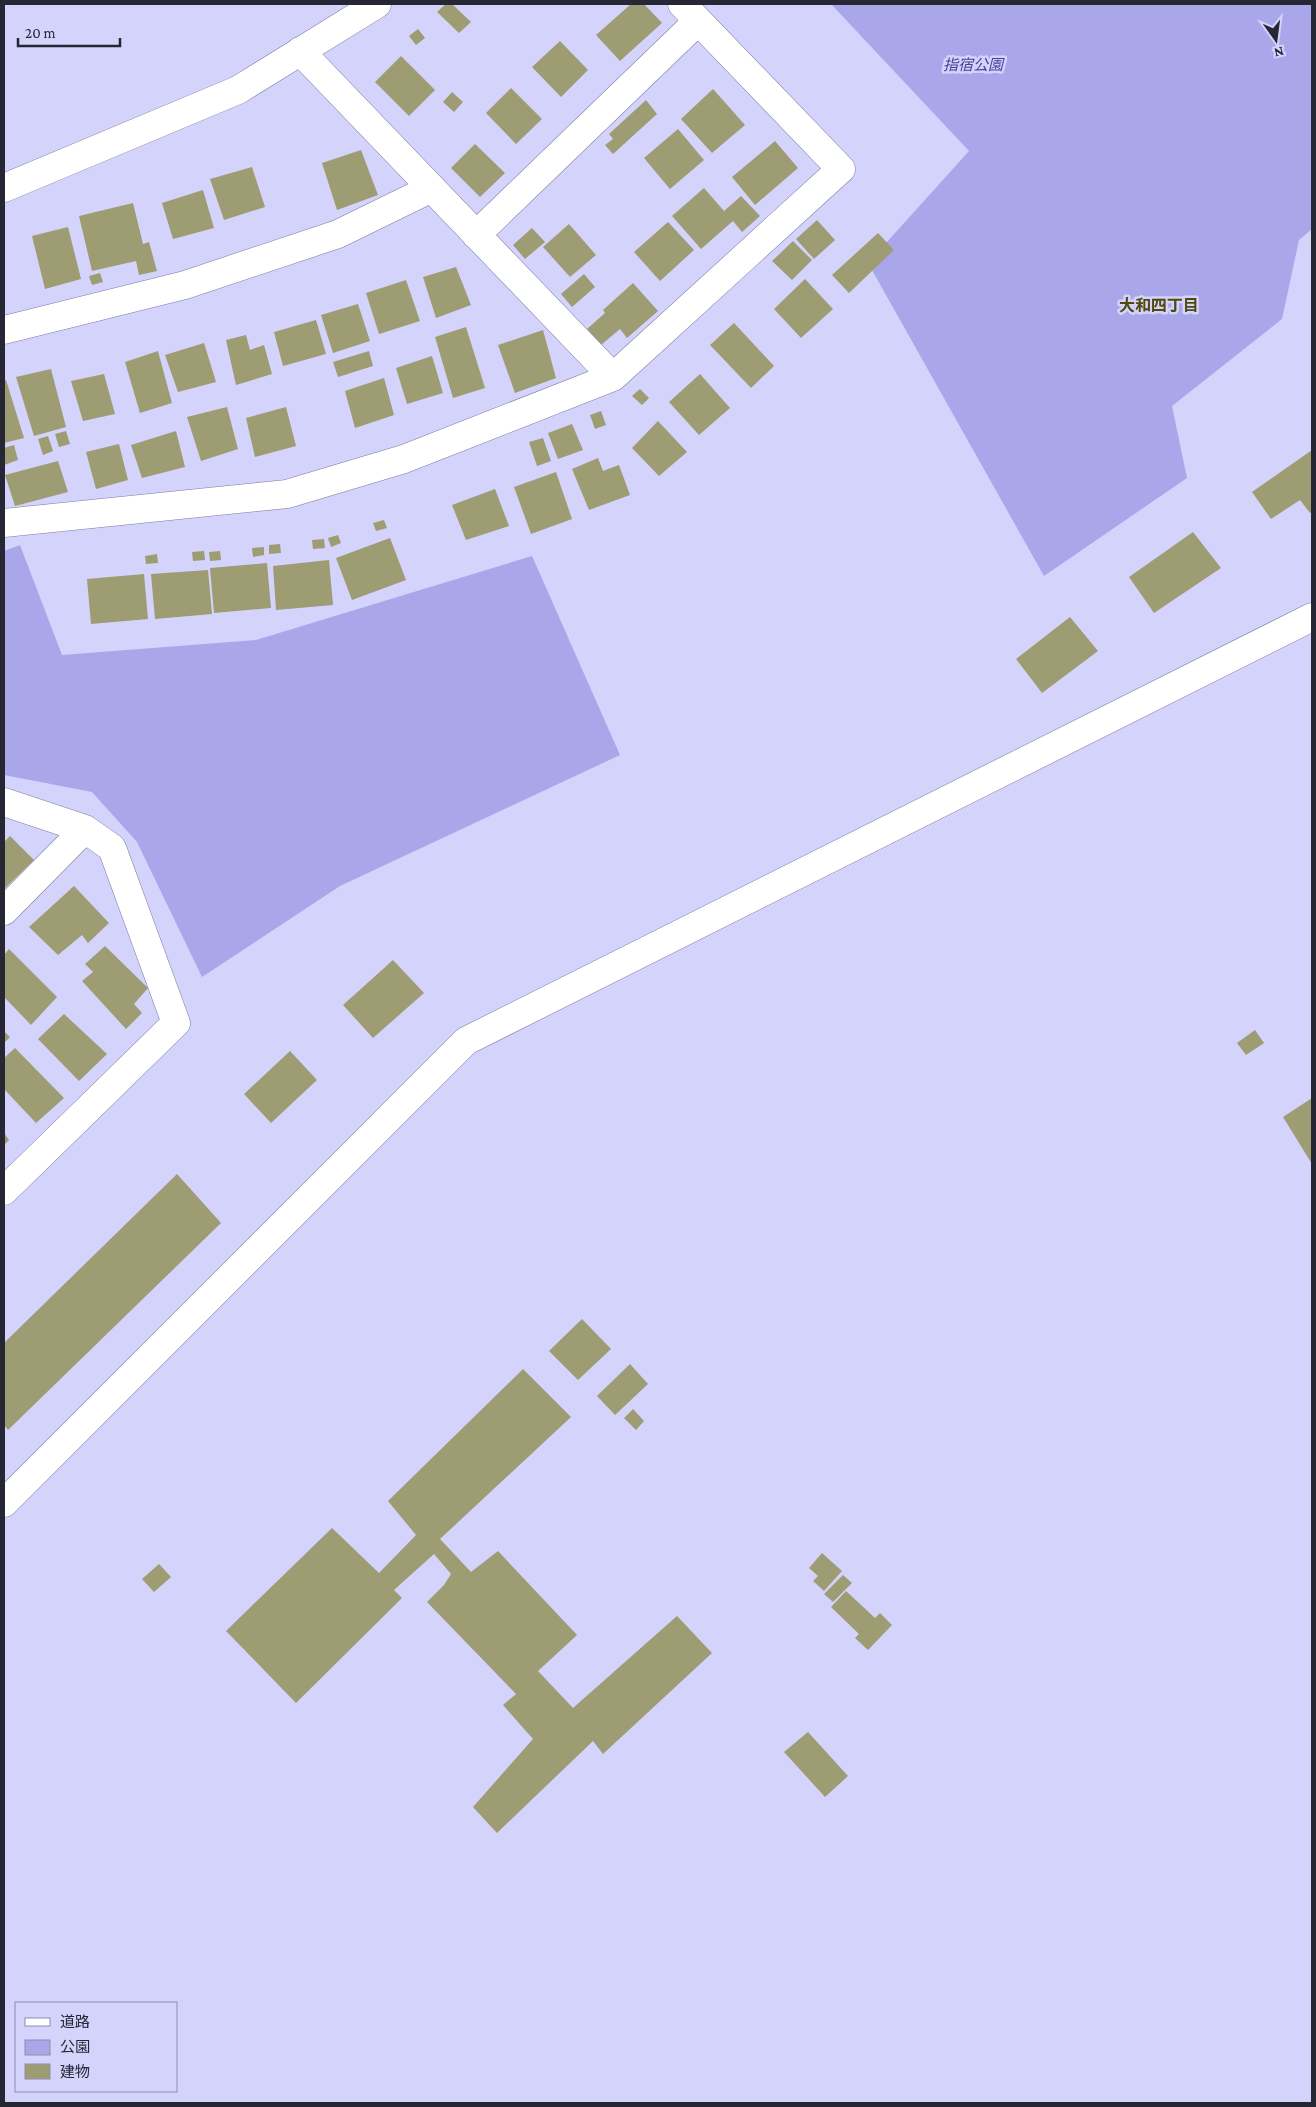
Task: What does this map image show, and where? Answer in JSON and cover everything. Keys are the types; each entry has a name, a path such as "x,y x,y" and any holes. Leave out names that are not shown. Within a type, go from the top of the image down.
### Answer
{"street":[{"path":"4,188 238,90 377,4"},
{"path":"4,524 287,494 404,459 613,377 841,170 690,12 476,234"},
{"path":"300,51 613,377"},
{"path":"4,330 185,285 338,234 432,188"},
{"path":"4,1503 466,1040 1312,617"},
{"path":"4,802 85,829 112,848 176,1023 4,1191"},
{"path":"4,911 85,829"}],"green space":[{"name":"指宿公園","path":"831,4 1312,4 1312,229 1299,240 1282,319 1172,406 1187,478 1044,576 868,263 969,151"},
{"path":"20,545 62,655 256,640 532,556 620,755 340,886 202,977 137,842 92,792 4,775 4,551"}],"building":[{"path":"446,4 452,4 471,22 459,33 437,12"},
{"path":"631,4 644,4 662,23 620,61 596,35"},
{"path":"418,29 425,38 416,45 409,36"},
{"path":"560,41 588,70 561,97 532,67"},
{"path":"401,56 435,90 409,116 375,82"},
{"path":"511,88 542,119 516,144 486,113"},
{"path":"713,89 745,125 712,153 681,119"},
{"path":"452,92 463,102 454,112 443,102"},
{"path":"646,100 657,114 613,154 605,145 613,139 609,134"},
{"path":"678,129 704,160 670,189 644,158"},
{"path":"775,141 798,168 755,205 732,177"},
{"path":"475,144 505,173 480,197 451,168"},
{"path":"361,150 378,195 337,210 322,163"},
{"path":"252,167 265,207 224,220 210,179"},
{"path":"704,188 724,211 741,196 760,216 742,232 733,221 701,249 672,216"},
{"path":"203,190 214,228 173,239 162,203"},
{"path":"133,203 143,244 149,242 157,271 139,275 136,261 92,271 79,216"},
{"path":"817,220 835,240 814,259 796,239"},
{"path":"668,222 694,250 660,281 634,252"},
{"path":"569,224 596,255 570,277 543,247"},
{"path":"68,227 81,279 45,289 32,236"},
{"path":"532,228 545,242 525,259 513,245"},
{"path":"878,233 894,250 849,293 832,275"},
{"path":"793,241 812,260 792,280 772,261"},
{"path":"456,267 471,305 436,318 423,277"},
{"path":"100,273 103,282 92,285 89,276"},
{"path":"584,274 595,287 572,307 561,294"},
{"path":"805,279 833,309 801,338 774,309"},
{"path":"406,280 420,321 379,334 366,293"},
{"path":"633,283 658,311 627,338 620,329 601,345 587,329 605,313 603,310"},
{"path":"358,304 370,341 333,353 321,315"},
{"path":"316,320 326,354 283,366 274,332"},
{"path":"734,323 774,366 751,388 710,345"},
{"path":"466,327 485,388 453,398 435,337"},
{"path":"543,330 556,378 515,393 498,345"},
{"path":"246,335 250,350 264,345 272,374 236,385 226,340"},
{"path":"204,343 216,382 178,392 165,355"},
{"path":"158,351 172,403 140,413 125,362"},
{"path":"369,351 373,366 338,377 333,362"},
{"path":"432,356 443,393 407,404 396,368"},
{"path":"51,369 66,427 34,436 16,377"},
{"path":"104,374 115,414 83,421 71,381"},
{"path":"700,374 730,408 699,435 669,402"},
{"path":"384,378 394,415 355,428 345,391"},
{"path":"6,380 24,438 4,443 4,381"},
{"path":"640,389 649,398 642,405 632,396"},
{"path":"227,407 238,449 201,461 187,417"},
{"path":"286,407 296,446 255,457 246,418"},
{"path":"601,411 606,425 595,429 590,415"},
{"path":"658,421 687,452 659,476 632,448"},
{"path":"572,424 583,450 558,459 548,433"},
{"path":"66,431 70,444 59,447 55,434"},
{"path":"176,431 185,467 142,478 131,445"},
{"path":"48,436 53,451 43,455 38,439"},
{"path":"543,438 551,461 537,466 529,442"},
{"path":"119,444 128,480 96,489 86,452"},
{"path":"14,445 18,460 4,465 4,448"},
{"path":"1312,450 1312,512 1310,513 1300,500 1271,519 1252,492"},
{"path":"598,458 603,471 619,465 630,495 589,510 572,469"},
{"path":"58,461 68,492 15,506 5,475"},
{"path":"556,472 572,519 531,534 514,487"},
{"path":"495,489 509,526 466,540 452,505"},
{"path":"384,520 387,528 376,531 373,523"},
{"path":"1193,532 1221,568 1154,613 1129,577"},
{"path":"338,535 341,543 331,547 328,538"},
{"path":"390,538 406,580 352,600 336,558"},
{"path":"324,539 325,548 313,549 312,540"},
{"path":"280,544 281,553 269,554 269,545"},
{"path":"264,547 264,555 253,557 252,548"},
{"path":"204,551 205,560 193,561 192,552"},
{"path":"220,551 221,560 210,561 209,552"},
{"path":"157,554 158,563 146,564 145,556"},
{"path":"329,560 333,605 276,610 273,566"},
{"path":"267,563 271,608 214,613 210,568"},
{"path":"208,570 212,614 155,619 151,574"},
{"path":"144,574 148,619 91,624 87,579"},
{"path":"1070,617 1098,651 1042,693 1016,659"},
{"path":"10,836 34,860 4,889 4,842"},
{"path":"74,886 109,923 88,943 82,935 58,955 29,927"},
{"path":"105,946 148,988 134,1004 142,1013 126,1029 82,981 93,972 85,964"},
{"path":"9,949 57,997 31,1025 4,997 4,955"},
{"path":"393,960 424,993 373,1038 343,1005"},
{"path":"64,1014 107,1054 79,1081 38,1039"},
{"path":"1255,1030 1264,1043 1246,1055 1237,1043"},
{"path":"4,1031 10,1037 4,1043"},
{"path":"15,1048 64,1098 36,1123 4,1089 4,1058"},
{"path":"290,1051 317,1080 271,1123 244,1094"},
{"path":"1312,1098 1312,1164 1283,1117"},
{"path":"4,1133 9,1140 4,1145"},
{"path":"177,1174 221,1223 8,1430 4,1425 4,1343"},
{"path":"582,1319 611,1349 578,1380 549,1351"},
{"path":"630,1364 648,1384 615,1415 597,1396"},
{"path":"523,1369 571,1417 440,1539 471,1572 498,1551 577,1635 538,1671 573,1708 677,1616 712,1653 603,1754 593,1741 497,1833 473,1807 533,1739 503,1705 516,1694 427,1602 444,1585 451,1574 434,1554 394,1590 402,1598 296,1703 226,1631 332,1528 379,1573 416,1535 388,1501"},
{"path":"633,1409 644,1421 636,1430 624,1418"},
{"path":"822,1553 842,1571 824,1591 813,1581 818,1576 809,1568"},
{"path":"159,1564 171,1577 154,1592 142,1579"},
{"path":"843,1575 852,1583 833,1602 824,1594"},
{"path":"846,1591 875,1618 880,1613 892,1625 868,1650 855,1638 859,1634 831,1607"},
{"path":"808,1732 848,1776 825,1797 784,1752"}],"district":[{"name":"大和四丁目","path":"1159,305"}]}
